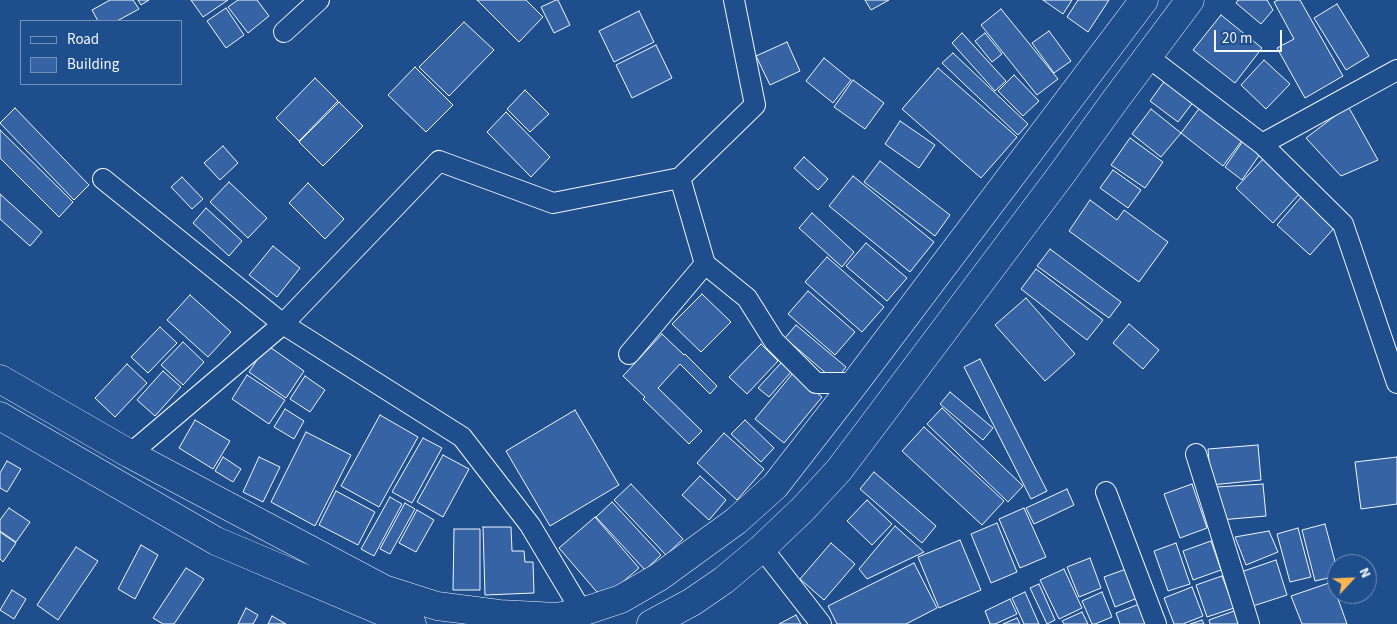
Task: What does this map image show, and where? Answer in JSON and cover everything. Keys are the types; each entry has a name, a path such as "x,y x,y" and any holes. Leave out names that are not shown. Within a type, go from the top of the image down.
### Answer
{"highway":[{"path":"0,379 130,454 384,589 437,606 499,614 557,617 582,612 621,599 659,577 736,521 775,486 1144,0"},
{"path":"651,624 700,597 724,580 762,548 803,509 839,470 1190,0"},
{"path":"0,416 216,541 412,624"}],"street":[{"path":"284,32 319,0"},
{"path":"130,454 283,324 439,161 553,203 680,178 755,105 734,0"},
{"path":"1147,56 1262,144 1342,224 1397,383"},
{"path":"1262,144 1397,70"},
{"path":"103,178 283,324 462,436 530,525 582,612"},
{"path":"680,178 705,264 747,298 774,341 816,383 855,383"},
{"path":"629,354 705,264"},
{"path":"1196,454 1249,624"},
{"path":"1106,492 1156,624"},
{"path":"762,548 821,624"}],"building":[{"path":"110,0 133,0 139,9 119,20 97,20 92,10"},
{"path":"138,0 149,0 141,5"},
{"path":"191,0 228,0 203,17"},
{"path":"238,0 257,0 269,16 248,33 228,7"},
{"path":"477,0 526,0 543,17 519,42"},
{"path":"558,0 570,25 554,33 541,7"},
{"path":"865,0 889,0 871,10"},
{"path":"1043,0 1072,0 1063,14"},
{"path":"1078,0 1109,0 1088,32 1067,17"},
{"path":"1238,0 1267,0 1273,10 1261,24 1236,3"},
{"path":"1278,0 1300,0 1343,76 1305,98 1277,48 1294,39 1274,2"},
{"path":"1337,4 1369,56 1346,70 1314,18"},
{"path":"226,8 244,35 226,48 207,21"},
{"path":"1001,9 1058,79 1037,95 981,25"},
{"path":"639,11 654,42 614,62 599,31"},
{"path":"1221,15 1262,48 1235,83 1193,50"},
{"path":"464,22 494,50 449,96 419,67"},
{"path":"1049,31 1071,61 1054,73 1032,43"},
{"path":"962,33 1006,81 995,91 952,43"},
{"path":"985,33 1002,54 992,62 975,41"},
{"path":"787,42 800,71 770,85 756,56"},
{"path":"656,45 672,78 632,98 616,65"},
{"path":"953,53 1028,124 1018,135 942,63"},
{"path":"824,58 851,80 833,103 806,81"},
{"path":"1264,60 1290,84 1266,109 1241,85"},
{"path":"415,67 453,105 426,132 388,95"},
{"path":"938,68 1017,137 981,178 902,109"},
{"path":"1014,75 1039,101 1023,116 998,91"},
{"path":"315,78 338,101 299,141 276,118"},
{"path":"1166,79 1194,101 1178,122 1150,101"},
{"path":"853,80 884,103 865,129 834,107"},
{"path":"525,90 549,114 530,132 507,109"},
{"path":"339,102 363,126 323,166 299,142"},
{"path":"1201,106 1243,139 1223,166 1181,133"},
{"path":"1348,106 1378,160 1341,176 1306,138"},
{"path":"15,108 89,185 74,200 0,123"},
{"path":"1151,109 1181,133 1161,157 1132,134"},
{"path":"506,112 550,157 531,177 487,132"},
{"path":"900,121 935,145 919,168 885,144"},
{"path":"0,130 73,202 59,217 0,158"},
{"path":"1130,138 1163,162 1145,188 1111,165"},
{"path":"1243,141 1260,154 1242,180 1225,167"},
{"path":"223,146 238,163 220,180 204,163"},
{"path":"804,157 828,179 818,190 794,168"},
{"path":"1263,159 1300,193 1273,223 1236,188"},
{"path":"880,161 950,215 935,236 864,182"},
{"path":"1113,170 1141,190 1128,208 1100,188"},
{"path":"853,176 934,242 910,272 829,206"},
{"path":"182,177 203,199 192,209 171,187"},
{"path":"229,182 267,218 248,238 210,202"},
{"path":"308,183 344,219 325,239 289,203"},
{"path":"0,194 42,232 30,246 0,219"},
{"path":"1302,196 1336,226 1310,255 1277,225"},
{"path":"1090,200 1117,220 1124,210 1168,242 1139,282 1069,231"},
{"path":"206,208 242,241 229,256 193,223"},
{"path":"812,213 854,252 842,267 799,228"},
{"path":"866,243 907,278 887,301 846,266"},
{"path":"273,246 300,268 277,297 249,275"},
{"path":"1050,249 1121,302 1109,318 1037,266"},
{"path":"827,257 884,307 862,332 805,282"},
{"path":"1036,269 1103,320 1087,340 1021,289"},
{"path":"808,291 855,332 835,355 788,314"},
{"path":"702,294 731,322 701,352 672,324"},
{"path":"190,295 231,332 208,357 167,320"},
{"path":"1026,298 1075,354 1045,381 995,325"},
{"path":"1129,324 1159,350 1143,369 1113,343"},
{"path":"796,325 846,367 835,381 785,338"},
{"path":"160,327 177,343 148,373 131,357"},
{"path":"662,334 717,386 710,394 680,364 658,388 702,431 689,444 643,399 645,397 623,376"},
{"path":"183,342 204,362 183,385 161,365"},
{"path":"761,344 778,361 747,394 729,377"},
{"path":"267,345 304,371 286,398 249,372"},
{"path":"980,359 1047,491 1031,499 964,367"},
{"path":"781,363 791,372 769,397 758,388"},
{"path":"127,364 147,383 115,417 95,398"},
{"path":"163,371 181,387 155,416 137,400"},
{"path":"793,373 822,397 784,443 755,419"},
{"path":"247,375 285,400 269,424 232,399"},
{"path":"305,376 325,390 310,412 290,399"},
{"path":"950,392 993,428 983,440 940,404"},
{"path":"942,408 1023,486 1008,502 927,424"},
{"path":"285,409 304,421 294,439 274,427"},
{"path":"575,410 619,485 550,526 506,451"},
{"path":"380,415 418,437 379,507 341,486"},
{"path":"195,420 230,441 213,469 179,448"},
{"path":"745,420 774,448 761,462 731,434"},
{"path":"924,427 1004,501 982,525 902,451"},
{"path":"306,432 351,455 315,526 271,502"},
{"path":"724,433 764,469 737,500 697,463"},
{"path":"423,438 442,448 412,503 392,492"},
{"path":"1258,445 1261,480 1211,485 1208,449"},
{"path":"443,455 469,469 443,517 417,502"},
{"path":"223,457 241,469 233,482 215,471"},
{"path":"259,457 280,467 263,502 243,492"},
{"path":"1397,457 1397,504 1361,509 1355,462"},
{"path":"7,461 21,469 7,492 0,488 0,473"},
{"path":"874,472 936,526 922,543 860,489"},
{"path":"700,476 726,500 709,520 682,495"},
{"path":"631,484 683,539 666,555 614,500"},
{"path":"1192,484 1207,528 1180,538 1164,494"},
{"path":"1263,484 1266,516 1220,520 1217,487"},
{"path":"1067,489 1074,505 1034,524 1026,508"},
{"path":"336,491 375,512 358,545 319,525"},
{"path":"390,497 402,504 374,556 361,549"},
{"path":"867,500 892,524 872,545 847,521"},
{"path":"612,502 661,555 645,570 596,517"},
{"path":"405,503 415,509 390,554 380,549"},
{"path":"9,508 30,522 16,542 0,531 0,520"},
{"path":"1024,508 1046,557 1020,568 999,519"},
{"path":"417,510 434,520 416,552 399,543"},
{"path":"595,517 639,568 603,599 559,548"},
{"path":"997,523 1017,572 991,583 971,534"},
{"path":"1325,524 1333,554 1327,554 1327,578 1315,581 1302,530"},
{"path":"895,526 924,552 867,579 859,569"},
{"path":"483,527 511,527 512,551 524,551 525,562 533,562 534,593 485,595"},
{"path":"1298,528 1311,577 1290,582 1277,534"},
{"path":"454,529 480,529 480,590 453,590"},
{"path":"1269,531 1278,552 1246,565 1235,537"},
{"path":"0,532 16,543 3,562 0,559"},
{"path":"960,540 981,590 939,608 918,557"},
{"path":"1211,541 1221,570 1193,580 1183,551"},
{"path":"831,543 855,564 824,600 800,579"},
{"path":"1176,543 1190,584 1168,591 1154,551"},
{"path":"141,545 158,555 135,599 118,589"},
{"path":"76,547 98,561 58,620 37,605"},
{"path":"1090,558 1101,588 1079,597 1067,567"},
{"path":"1276,560 1287,595 1253,606 1241,572"},
{"path":"914,563 937,608 906,624 837,624 828,606"},
{"path":"186,568 204,579 174,624 163,624 153,618"},
{"path":"1129,568 1140,597 1115,607 1104,577"},
{"path":"1064,569 1082,608 1059,619 1040,580"},
{"path":"1222,576 1234,608 1207,617 1196,585"},
{"path":"1039,584 1055,620 1047,624 1030,588"},
{"path":"1327,584 1327,604 1340,604 1347,624 1302,624 1291,596"},
{"path":"1192,587 1203,616 1183,624 1174,624 1164,598"},
{"path":"12,590 26,599 14,619 0,610"},
{"path":"1025,592 1039,624 1024,624 1012,598"},
{"path":"1102,592 1112,617 1092,624 1082,601"},
{"path":"1010,599 1017,614 995,624 990,624 985,611"},
{"path":"1142,603 1149,624 1120,624 1116,613"},
{"path":"246,608 258,615 253,624 238,624"},
{"path":"1234,611 1239,624 1210,624 1209,620"},
{"path":"1082,612 1088,624 1064,624 1062,621"},
{"path":"796,615 801,624 779,624"},
{"path":"272,616 286,624 268,624"},
{"path":"1017,618 1020,624 1003,624"},
{"path":"1202,620 1204,624 1190,624"}]}
